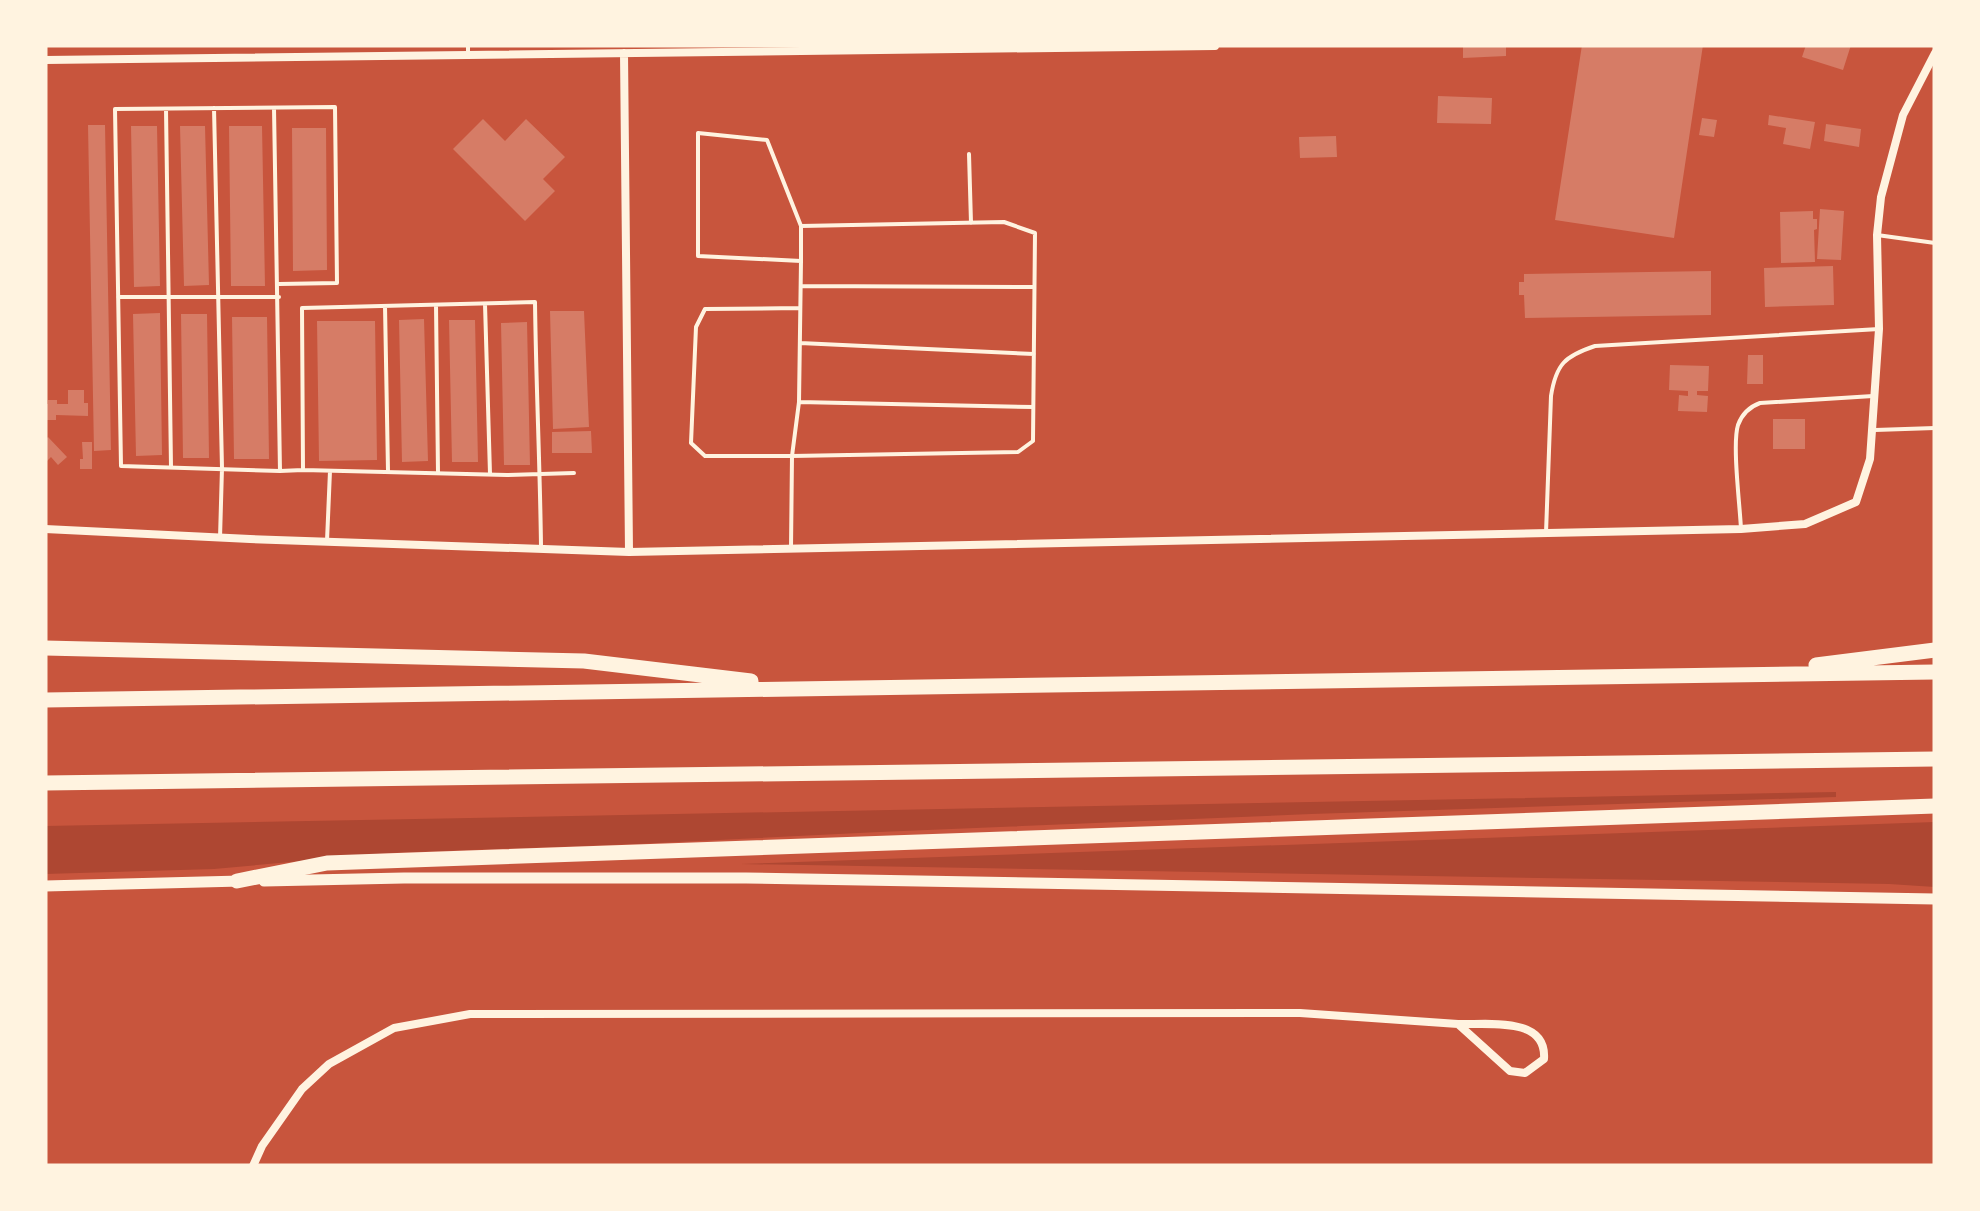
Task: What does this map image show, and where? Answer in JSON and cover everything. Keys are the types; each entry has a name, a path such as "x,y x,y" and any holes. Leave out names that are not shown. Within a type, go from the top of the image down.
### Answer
{"highway":[{"path":"45,648 584,661 809,688"},
{"path":"1742,675 1935,650"},
{"path":"45,700 1935,672"},
{"path":"45,784 1935,759"},
{"path":"237,882 327,862 1935,806"}],"main road":[{"path":"45,886 404,878 746,878 1935,898"}],"street":[{"path":"45,60 468,50 1214,46"},
{"path":"624,49 630,552"},
{"path":"45,528 630,552 1741,529 1805,524 1856,502 1870,459 1880,330 1880,197 1903,114 1935,53"},
{"path":"254,1166 262,1146 302,1089 329,1064 394,1028 470,1014 1300,1013 1526,1028 1539,1036 1544,1059 1525,1072 1510,1071 1458,1024"}],"lane":[{"path":"278,284 337,283 335,107 115,110 122,466 438,474 574,473"},
{"path":"214,108 220,538"},
{"path":"274,108 280,471"},
{"path":"166,109 172,467"},
{"path":"791,548 792,456 800,402 800,308 801,286 801,261 801,226 767,140 698,134 698,256 801,261"},
{"path":"969,154 971,223"},
{"path":"800,308 705,309 696,327 691,443 706,456 1018,452 1033,441 1034,233 1004,222 801,226"},
{"path":"1877,235 1935,243"},
{"path":"801,286 1034,287"},
{"path":"118,297 279,296"},
{"path":"304,470 302,308 535,302 542,550"},
{"path":"485,304 490,474"},
{"path":"436,305 438,474"},
{"path":"385,306 388,472"},
{"path":"1546,532 1551,396 1554,378 1567,358 1595,346 1880,330"},
{"path":"800,343 1034,354"},
{"path":"1741,529 1736,434 1743,414 1760,404 1874,396"},
{"path":"800,402 1033,407"},
{"path":"1872,430 1935,428"},
{"path":"327,542 330,471"}],"shaded area":[{"path":"1836,792 1836,797 1311,814 389,853 214,869 45,874 45,826"},
{"path":"1935,822 1935,887 741,864"}],"building":[{"path":"1463,45 1506,45 1506,56 1463,58"},
{"path":"1582,45 1703,45 1674,238 1555,220"},
{"path":"1806,45 1851,45 1843,70 1802,57"},
{"path":"1438,96 1492,98 1491,124 1437,123"},
{"path":"1769,115 1815,122 1810,149 1783,144 1786,128 1768,125"},
{"path":"1702,118 1717,120 1714,137 1699,135"},
{"path":"483,119 505,141 526,119 565,157 543,179 555,191 525,221 453,149"},
{"path":"1826,124 1861,129 1859,147 1824,141"},
{"path":"88,125 105,125 111,450 94,451"},
{"path":"131,126 157,126 160,286 134,287"},
{"path":"180,126 205,126 209,285 184,286"},
{"path":"229,126 262,126 265,286 231,286"},
{"path":"292,128 326,128 327,270 293,271"},
{"path":"1336,136 1337,157 1300,158 1299,137"},
{"path":"1820,209 1844,211 1841,260 1817,259"},
{"path":"1813,211 1813,219 1817,219 1815,262 1781,263 1780,212"},
{"path":"1833,266 1834,305 1765,307 1764,268"},
{"path":"1711,271 1711,315 1525,318 1524,295 1519,295 1519,282 1524,282 1524,274"},
{"path":"550,311 584,311 589,427 553,429"},
{"path":"160,313 162,455 136,456 133,314"},
{"path":"181,314 207,314 209,458 183,458"},
{"path":"232,317 267,317 269,459 234,459"},
{"path":"424,319 428,461 402,462 399,320"},
{"path":"449,320 475,320 478,462 452,462"},
{"path":"317,321 375,321 377,460 319,461"},
{"path":"527,322 530,465 504,465 501,323"},
{"path":"1748,355 1763,355 1763,384 1747,384"},
{"path":"1670,365 1709,366 1708,391 1697,391 1697,395 1708,396 1707,412 1678,411 1679,395 1688,396 1688,391 1669,390"},
{"path":"68,390 84,390 88,416 56,415 56,420 45,420 48,400 68,404"},
{"path":"1773,419 1805,419 1805,449 1773,449"},
{"path":"591,431 592,453 552,453 552,432"},
{"path":"48,437 67,457 58,465 51,457 45,463"},
{"path":"82,442 92,442 92,469 80,469"}]}
